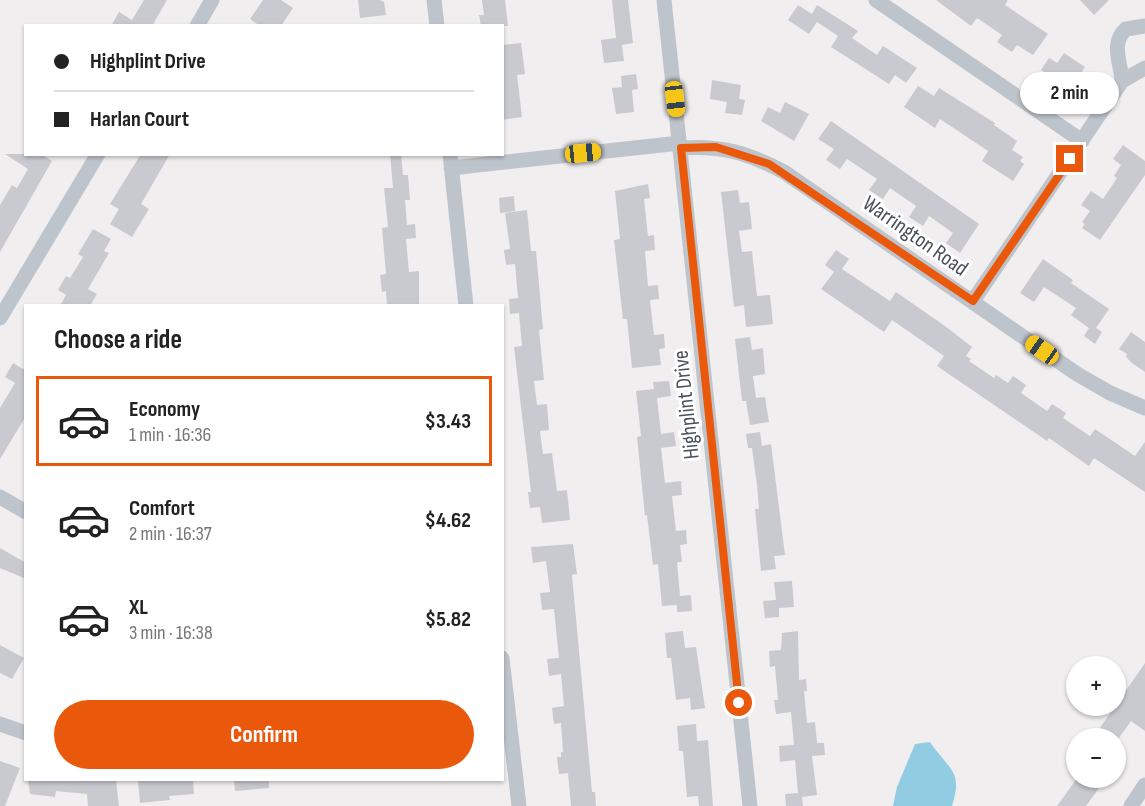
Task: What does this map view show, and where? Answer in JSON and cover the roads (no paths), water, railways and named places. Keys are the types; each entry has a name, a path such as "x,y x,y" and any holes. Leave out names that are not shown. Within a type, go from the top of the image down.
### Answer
{"street":[{"path":"198,24 212,0"},
{"path":"434,0 437,24"},
{"name":"Highplint Drive","path":"664,0 750,806"},
{"path":"876,0 1082,141"},
{"path":"1122,81 1116,46 1118,39 1126,29 1145,26"},
{"path":"973,301 1122,81 1145,68"},
{"name":"Warrington Road","path":"451,161 680,146 716,147 769,164 1093,384 1145,408"},
{"path":"0,318 97,156"},
{"path":"451,161 466,304"},
{"path":"0,496 24,511"},
{"path":"504,693 519,806"},
{"path":"0,724 24,733"},
{"path":"1131,806 1145,785"}],"water":[{"path":"930,742 948,764 955,777 952,806 893,806 897,787 915,744"}]}
